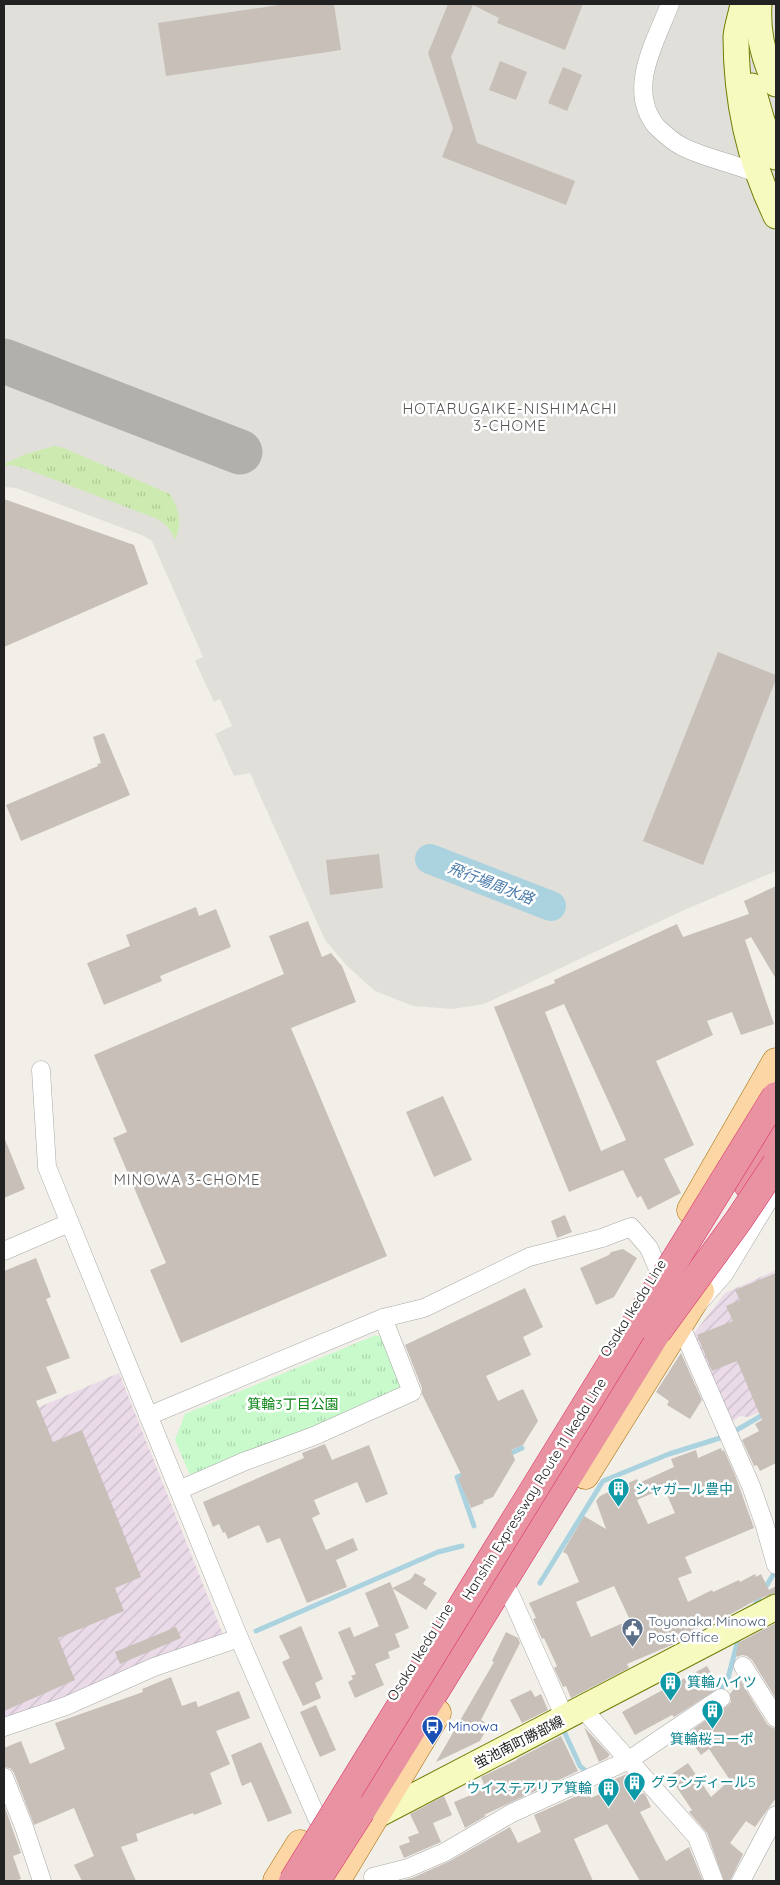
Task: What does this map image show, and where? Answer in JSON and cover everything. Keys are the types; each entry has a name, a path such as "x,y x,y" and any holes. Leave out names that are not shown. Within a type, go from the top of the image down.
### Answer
{"highway":[{"name":"Hanshin Expressway Route 11 Ikeda Line","path":"279,1879 776,1096"},
{"name":"Hanshin Expressway Route 11 Ikeda Line","path":"316,1881 368,1813 669,1328 776,1140"},
{"path":"669,1328 776,1164"},
{"path":"339,1876 368,1813"}],"main road":[{"name":"Osaka Ikeda Line","path":"279,1879 658,1269 776,1062"},
{"path":"368,1813 510,1594 669,1328 776,1159"}],"street":[{"path":"670,4 645,69 642,86 645,107 651,119 666,136 682,147 746,168 773,185 776,192"},
{"path":"748,9 737,26 739,91 744,122 758,174 776,216"},
{"path":"748,9 759,23 762,48 776,84"},
{"path":"748,9 746,26 747,52 753,88 762,121 776,157"},
{"path":"41,1070 47,1167 239,1638 317,1818"},
{"path":"776,1188 724,1274 669,1328 751,1486 776,1562"},
{"path":"4,1251 70,1223"},
{"path":"148,1416 383,1318 424,1308 529,1257 602,1238 631,1227 649,1248 658,1269"},
{"path":"179,1490 243,1462 314,1436 412,1392 383,1318"},
{"path":"510,1594 574,1714 629,1760 697,1837 714,1881"},
{"name":"蛍池南町勝部線","path":"279,1879 368,1813 574,1714 776,1607"},
{"path":"4,1727 66,1706 154,1667 239,1638"},
{"path":"743,1666 776,1718"},
{"path":"339,1876 374,1879 408,1868 445,1852 512,1813 629,1760 721,1698"},
{"path":"4,1777 24,1827 42,1881"},
{"path":"741,1881 776,1815"}],"shaded area":[{"path":"4,4 776,4 776,871 682,911 484,1004 452,1009 413,1006 375,991 347,966 325,940 250,773 234,776 215,734 232,726 220,699 214,702 195,661 203,657 152,541 144,536 16,488 4,487"},
{"path":"776,1270 776,1405 748,1417 740,1416 732,1422 692,1336 725,1293"},
{"path":"119,1373 224,1637 4,1721 4,1422"}],"green space":[{"path":"54,446 64,448 170,494 179,517 179,528 175,540 167,527 155,518 24,468 11,465 4,466 4,464 26,454"},
{"name":"箕輪3丁目公園","path":"376,1335 382,1338 402,1383 400,1393 198,1475 189,1473 175,1440 185,1414"}],"building":[{"path":"285,4 334,4 341,50 166,76 158,23"},
{"path":"448,4 583,4 565,50 497,23 499,18 473,5 451,57 477,143 575,181 566,205 442,157 453,128 428,53"},
{"path":"500,61 527,72 516,100 489,90"},
{"path":"563,67 582,75 567,111 548,103"},
{"path":"4,499 134,545 148,584 4,647"},
{"path":"718,652 776,675 776,679 703,865 643,841"},
{"path":"104,733 130,795 21,841 6,805 98,766 97,764 101,763 93,737"},
{"path":"379,854 383,888 330,895 326,860"},
{"path":"776,886 776,979 751,937 745,940 774,1024 741,1035 732,1012 707,1021 713,1035 656,1061 694,1145 664,1159 681,1193 648,1210 641,1196 637,1198 623,1170 569,1192 494,1007 555,983 554,980 677,924 683,937 749,914 744,901","holes":["564,1004 626,1140 601,1151 545,1012"]},
{"path":"196,907 199,916 216,909 231,947 160,976 162,981 104,1005 87,963 130,946 126,935"},
{"path":"308,921 322,957 331,953 342,966 356,1002 291,1028 387,1256 181,1343 150,1270 166,1263 113,1138 127,1132 94,1055 284,974 269,936"},
{"path":"443,1096 472,1160 434,1177 406,1112"},
{"path":"4,1137 25,1189 4,1198"},
{"path":"565,1215 572,1232 557,1238 551,1221"},
{"path":"623,1249 637,1258 614,1297 596,1305 580,1268 609,1255 611,1252"},
{"path":"36,1258 51,1297 46,1299 70,1358 46,1367 57,1393 36,1401 53,1442 82,1430 141,1577 115,1588 124,1611 58,1638 75,1680 4,1711 4,1271"},
{"path":"776,1273 776,1463 760,1471 757,1465 754,1466 742,1440 759,1431 755,1424 762,1420 737,1361 712,1371 697,1335 733,1321 726,1306 740,1300 735,1290"},
{"path":"525,1288 543,1327 523,1337 531,1355 486,1376 498,1401 523,1389 538,1421 523,1445 511,1450 515,1460 493,1497 471,1508 458,1478 462,1476 422,1394 422,1388 405,1345"},
{"path":"681,1353 702,1400 690,1419 667,1405 669,1401 656,1392"},
{"path":"325,1444 332,1460 369,1445 388,1494 366,1503 357,1482 314,1500 320,1514 312,1518 326,1550 353,1538 358,1550 336,1560 347,1587 307,1603 280,1538 267,1543 259,1525 228,1539 219,1524 213,1527 203,1502 304,1458 302,1453"},
{"path":"721,1448 722,1451 724,1450 754,1528 685,1557 692,1573 678,1578 688,1602 712,1590 713,1592 739,1580 740,1582 755,1574 756,1577 761,1574 769,1590 776,1586 776,1593 758,1599 720,1620 719,1618 693,1630 695,1633 681,1641 627,1664 629,1668 571,1698 566,1686 563,1687 554,1668 557,1666 533,1619 536,1618 529,1603 579,1582 567,1554 563,1552 584,1516 606,1529 596,1501 600,1496 637,1479 639,1483 674,1467 671,1459 696,1450 698,1458","holes":["664,1488 675,1513 648,1524 637,1500","614,1586 630,1620 591,1637 576,1602"]},
{"path":"415,1573 426,1579 423,1584 437,1593 426,1610 392,1588 411,1579"},
{"path":"390,1582 409,1628 395,1634 400,1647 388,1652 390,1658 375,1664 384,1685 355,1698 348,1682 353,1679 351,1676 356,1674 338,1632 350,1627 354,1637 379,1626 365,1593"},
{"path":"776,1623 776,1699 752,1660 747,1656 737,1657 736,1655 738,1643"},
{"path":"301,1626 323,1679 315,1683 321,1698 303,1706 282,1662 290,1658 279,1636"},
{"path":"176,1627 181,1638 120,1664 115,1652"},
{"path":"506,1632 518,1638 520,1643 481,1720 489,1725 480,1741 436,1762 494,1662 492,1661"},
{"name":"箕輪ハイツ","path":"707,1666 719,1688 674,1717 672,1715 635,1735 622,1712"},
{"path":"171,1677 182,1706 196,1701 198,1707 239,1691 250,1718 216,1731 230,1764 210,1773 222,1804 136,1834 138,1841 121,1847 136,1881 82,1881 74,1865 94,1856 74,1808 34,1825 14,1773 10,1768 4,1767 4,1748 21,1741 30,1764 65,1749 55,1723 143,1692 142,1689"},
{"path":"740,1680 767,1724 776,1729 776,1798 755,1827 746,1821 730,1843 743,1854 730,1881 724,1881 707,1833 689,1812 692,1810 669,1776 688,1763 711,1797 730,1780 709,1749 701,1755 686,1734 731,1702 730,1694"},
{"path":"531,1690 535,1697 541,1694 548,1710 522,1723 510,1700"},
{"path":"316,1705 336,1750 320,1757 300,1712"},
{"path":"584,1727 610,1755 607,1758 599,1762"},
{"path":"561,1736 578,1771 484,1815 486,1816 465,1828 454,1802 476,1793 474,1789 484,1784 481,1777"},
{"path":"261,1742 292,1813 268,1822 251,1782 242,1786 231,1755"},
{"path":"627,1774 633,1781 639,1795 644,1793 651,1807 640,1812 666,1861 689,1847 703,1881 640,1881 607,1824 574,1839 593,1881 399,1881 412,1878 450,1861 510,1827 518,1843 541,1832 534,1815 588,1791 591,1798 611,1789 608,1782"},
{"path":"444,1796 452,1815 433,1823 441,1842 404,1858 399,1846 410,1842 408,1837 419,1833 410,1814"},
{"path":"4,1805 21,1853 13,1856 21,1879 14,1881 4,1881"}],"waterway":[{"name":"飛行場周水路","path":"430,859 551,906"},
{"path":"735,1431 776,1407"},
{"path":"540,1583 603,1481 669,1454 720,1438"},
{"path":"507,1455 522,1448"},
{"path":"467,1473 457,1477 474,1526"},
{"path":"256,1631 438,1552 462,1546"},
{"path":"753,1608 776,1570"},
{"path":"717,1694 727,1682 739,1636"},
{"path":"563,1729 580,1766 589,1774"}],"taxiway":[{"path":"4,361 240,452"}],"place":[{"name":"シャガール豊中","path":"619,1508"},
{"name":"Toyonaka Minowa Post Office","path":"632,1648"},
{"name":"箕輪ハイツ","path":"671,1701"},
{"name":"箕輪桜コーポ","path":"712,1730"},
{"name":"Minowa","path":"432,1745"},
{"name":"グランディール5","path":"635,1801"},
{"name":"ウイステアリア箕輪","path":"608,1807"}],"district":[{"name":"HOTARUGAIKE-NISHIMACHI 3-CHOME","path":"510,416"},
{"name":"MINOWA 3-CHOME","path":"187,1179"}]}
